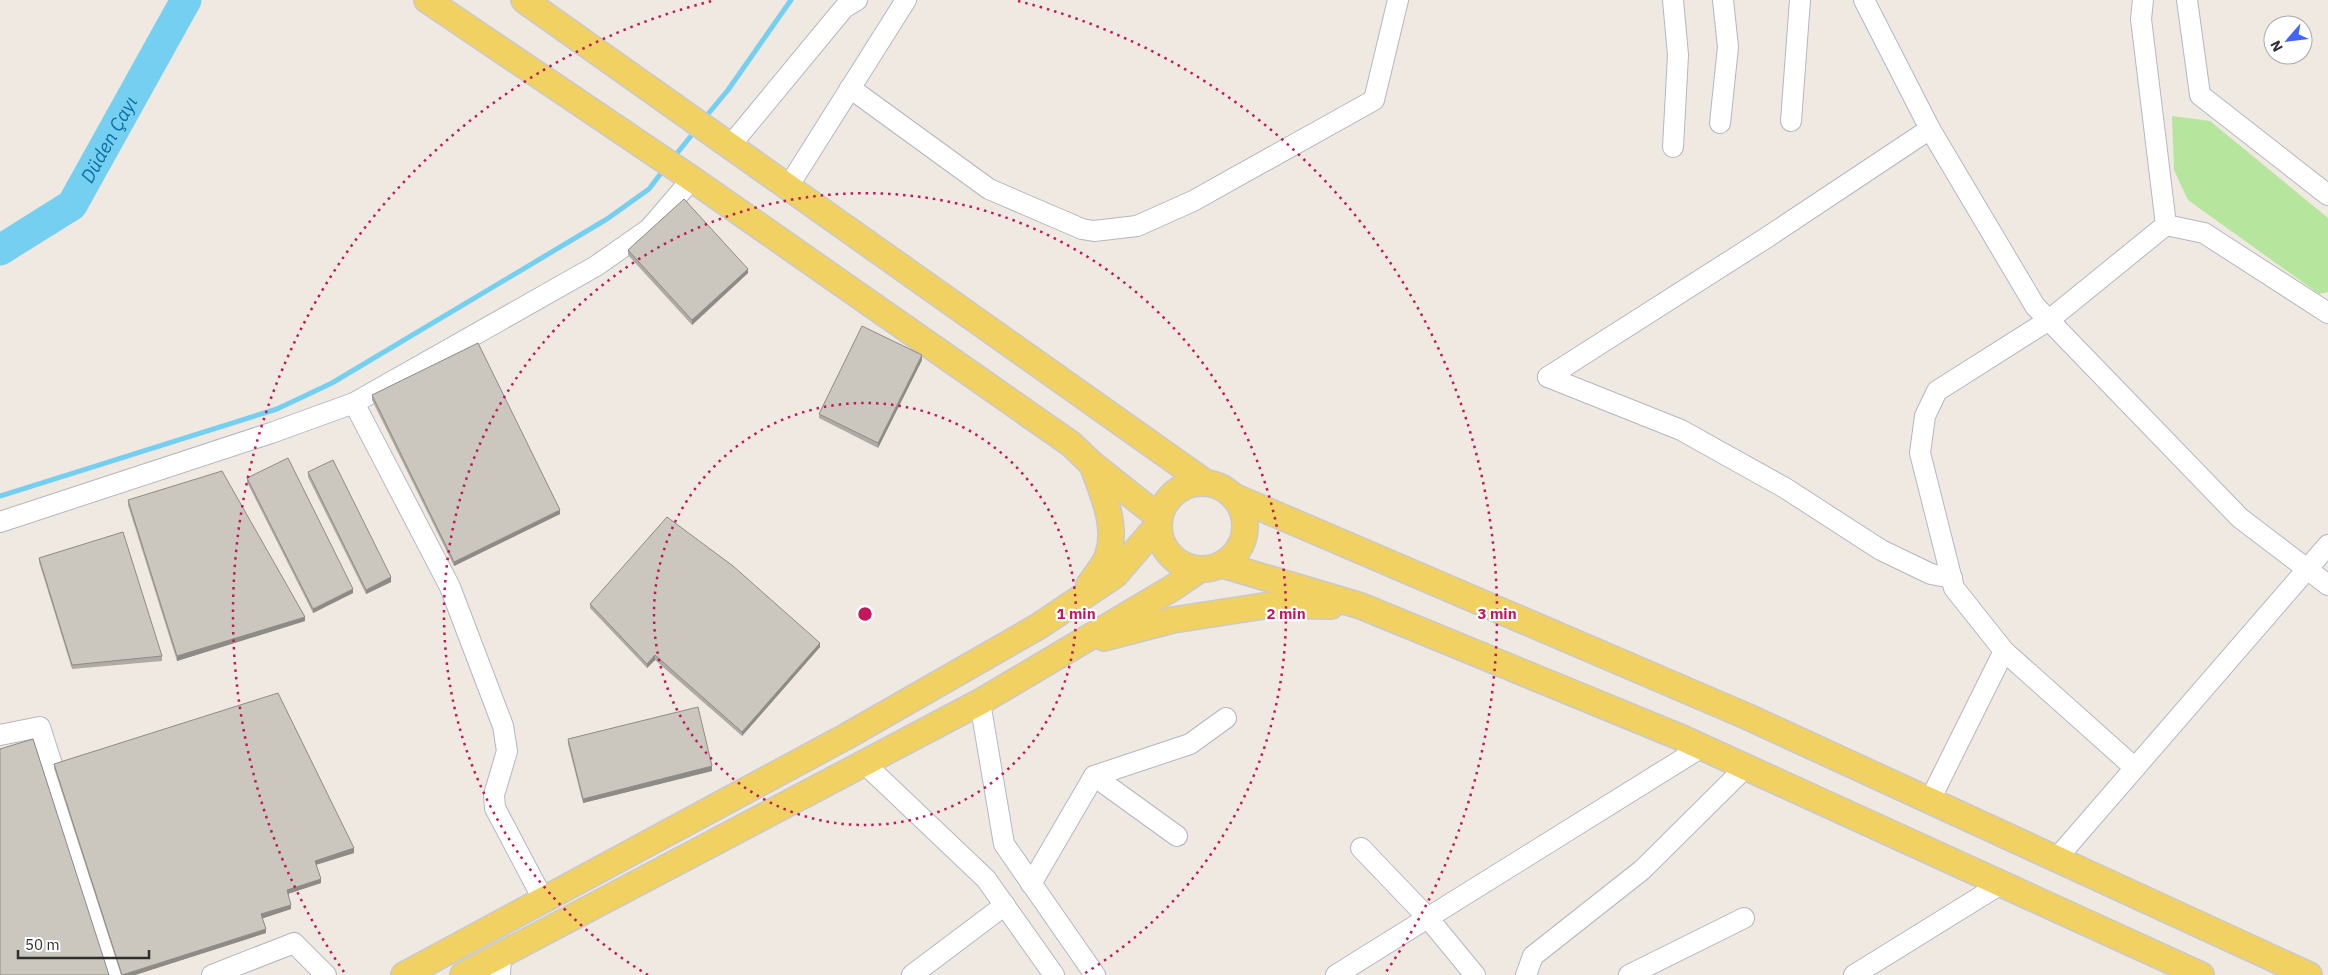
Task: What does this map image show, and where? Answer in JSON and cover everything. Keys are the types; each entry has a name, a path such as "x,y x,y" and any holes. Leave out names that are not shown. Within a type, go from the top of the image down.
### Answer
{"main road":[{"path":"428,0 692,179 1071,444 1159,522 1163,544 1174,560 1186,567 1211,568 1361,606 1702,747 2201,975"},
{"path":"524,0 1206,483"},
{"path":"1079,601 1108,556 1111,529 1106,501 1092,464"},
{"path":"404,975 847,736 1039,626 1079,601 1115,575 1159,522 1168,499 1178,490 1192,484 1206,483 1216,485 1234,496 1746,716 2309,975"},
{"path":"463,975 500,965 864,763 980,702 1174,587 1237,552 1245,534 1245,520 1241,507 1234,496"},
{"path":"1077,644 1173,620 1270,605 1361,606"}],"street":[{"path":"730,146 844,8 857,0"},
{"path":"788,187 906,0"},
{"path":"850,88 989,190 1082,229 1121,229 1137,226 1193,201 1374,100 1398,0"},
{"path":"1673,0 1678,56 1673,147"},
{"path":"1720,123 1728,48 1723,0"},
{"path":"1791,121 1800,0"},
{"path":"1864,0 1930,129 2035,306 2240,518 2328,585"},
{"path":"2142,0 2142,19 2166,225"},
{"path":"2187,0 2200,94 2328,194"},
{"path":"1930,129 1766,238 1548,377 1681,430 1785,488 1881,550 1931,574 1952,578"},
{"path":"0,522 270,434 354,403 596,266 649,229 692,179"},
{"path":"2166,225 2204,233 2328,313"},
{"path":"2135,768 2004,651 1954,588 1920,453 1925,416 1937,391 2049,320 2166,225"},
{"path":"354,403 450,587 503,726 507,751 494,795 495,808 544,901"},
{"path":"2057,858 2328,545"},
{"path":"1930,800 2004,651"},
{"path":"980,702 1004,844 1096,975"},
{"path":"1031,884 1094,776 1190,744 1226,718"},
{"path":"0,735 40,727 119,975"},
{"path":"1336,975 1702,747"},
{"path":"864,763 986,879 1054,975"},
{"path":"1526,975 1533,956 1642,870 1746,767"},
{"path":"1094,776 1176,836"},
{"path":"1361,848 1428,918 1475,975"},
{"path":"1854,975 2001,884"},
{"path":"912,975 1005,905"},
{"path":"1629,975 1744,918"},
{"path":"212,975 294,943 326,975"}],"green space":[{"path":"2172,116 2210,121 2328,218 2328,292 2319,294 2188,200 2174,170"}],"building":[{"path":"684,199 748,269 692,320 628,250"},
{"path":"862,326 922,355 878,443 819,414"},
{"path":"478,343 560,510 454,562 372,395"},
{"path":"288,458 353,589 313,609 247,478"},
{"path":"333,460 391,577 366,590 308,472"},
{"path":"222,471 305,617 177,656 128,500"},
{"path":"667,517 733,566 820,643 742,732 655,655 647,664 590,604"},
{"path":"123,532 162,656 72,665 39,558"},
{"path":"278,693 354,848 315,861 321,879 287,890 291,905 261,914 266,929 122,975 54,764"},
{"path":"698,707 712,766 583,799 568,739"},
{"path":"33,739 109,975 0,975 0,749"}],"waterway":[{"name":"Düden Çayı","path":"0,250 72,205 186,0"},
{"path":"703,120 728,90 791,0"},
{"path":"674,157 695,131"},
{"path":"0,496 277,409 332,383 607,219 649,189 665,168"}]}
